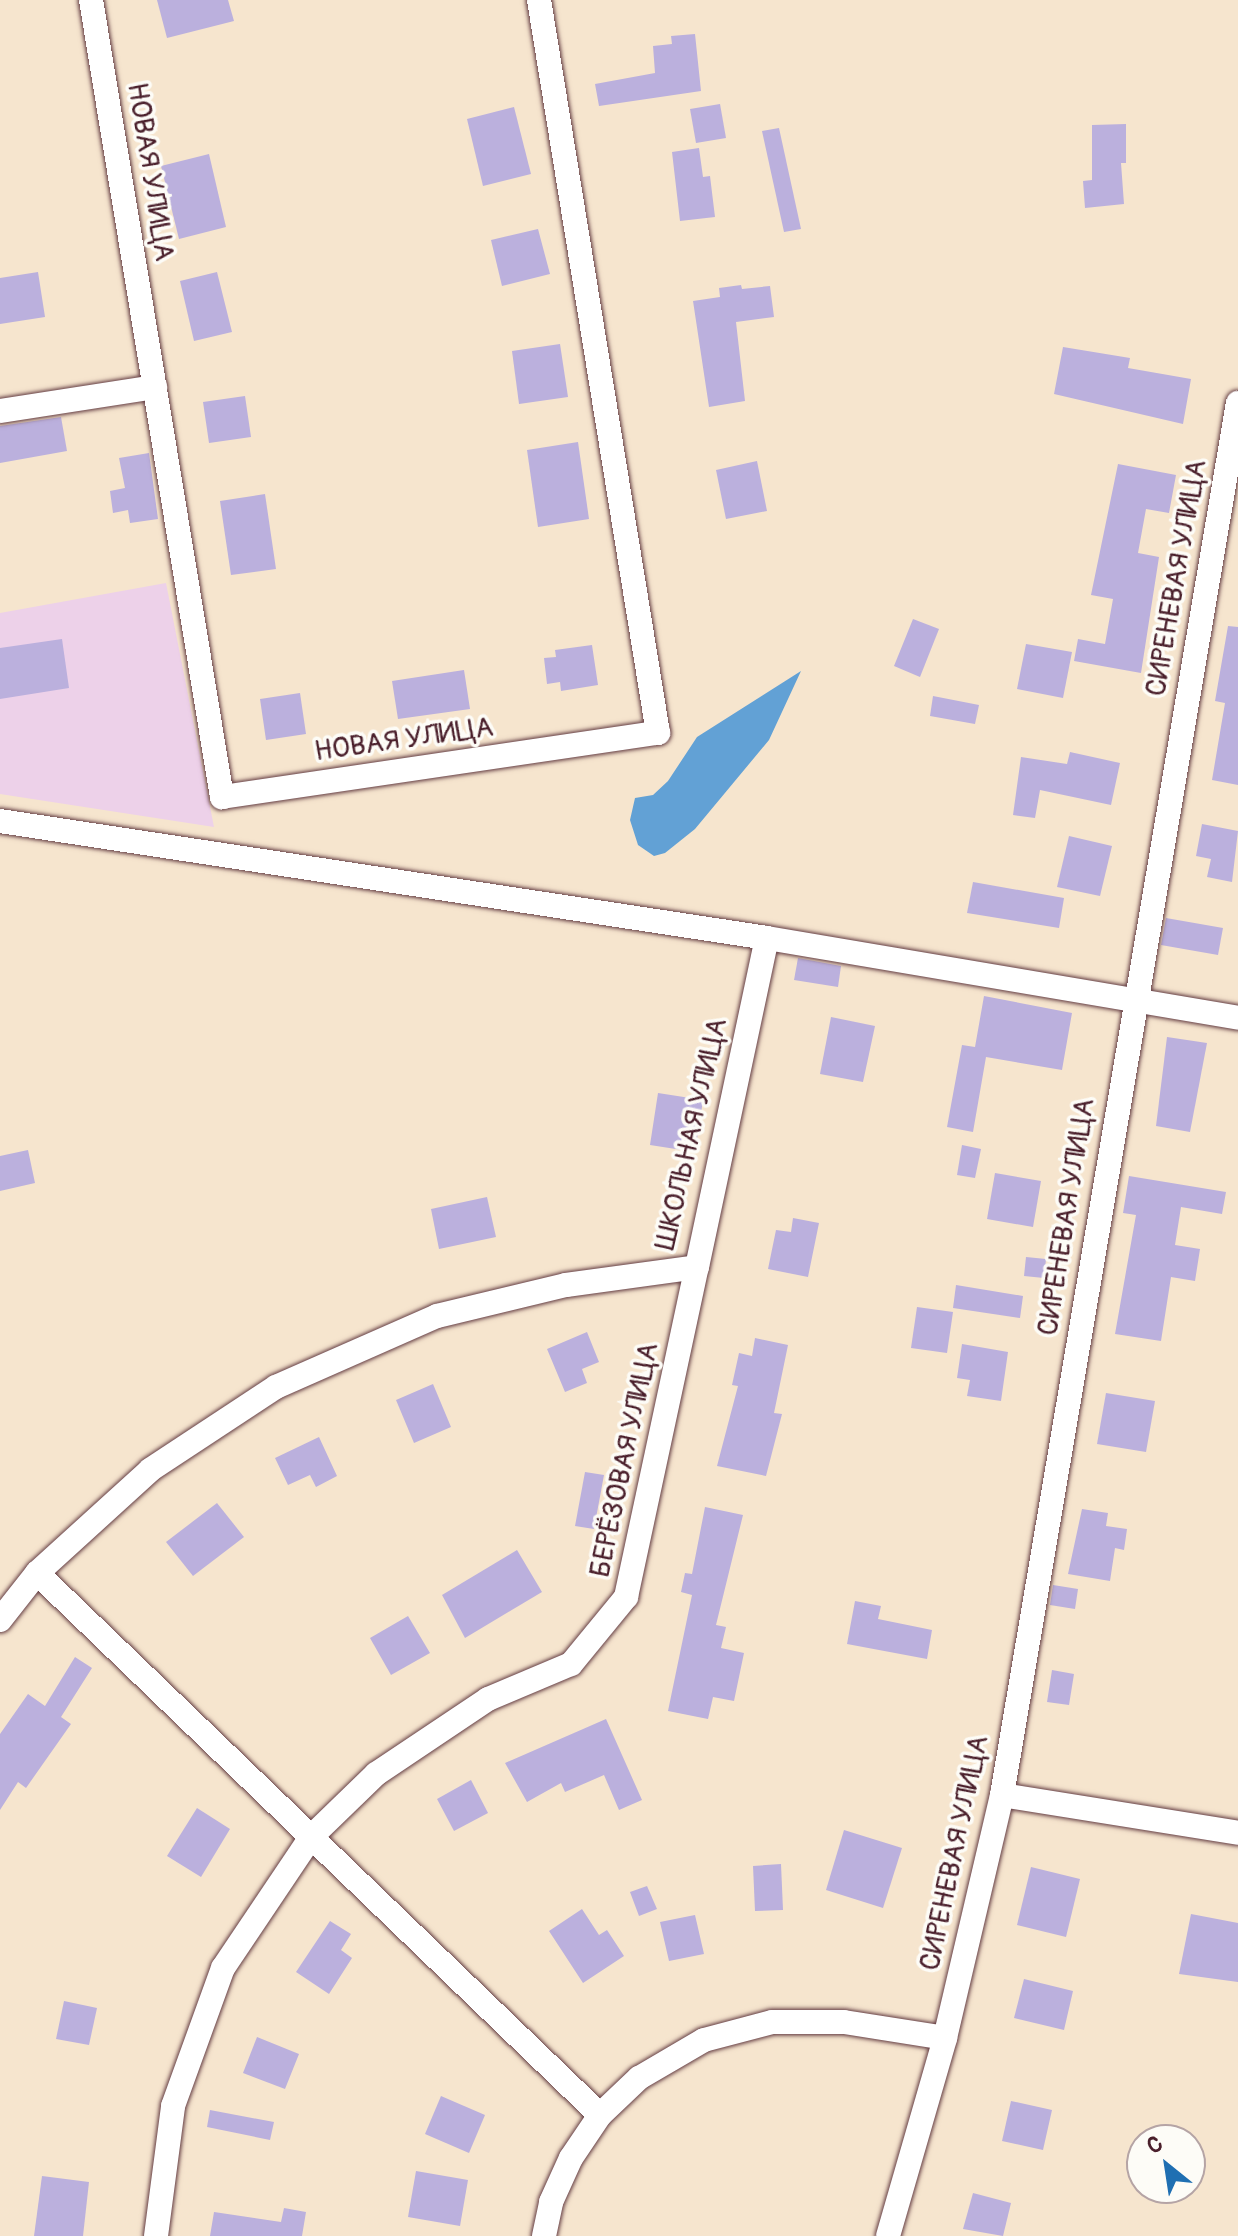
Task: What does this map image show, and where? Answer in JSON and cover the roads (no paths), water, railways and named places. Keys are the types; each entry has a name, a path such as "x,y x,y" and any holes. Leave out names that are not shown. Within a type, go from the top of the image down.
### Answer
{"street":[{"name":"НОВАЯ УЛИЦА","path":"91,0 222,797 658,733 539,0"},
{"path":"0,411 155,387"},
{"name":"СИРЕНЕВАЯ УЛИЦА","path":"888,2236 945,2038 1002,1795 1133,1000 1238,403"},
{"path":"0,821 767,938 1238,1018"},
{"name":"ШКОЛЬНАЯ УЛИЦА","path":"0,1620 37,1573 150,1470 276,1387 437,1316 566,1285 697,1267 767,938"},
{"name":"БЕРЁЗОВАЯ УЛИЦА","path":"156,2236 173,2106 223,1968 311,1837 376,1774 488,1699 571,1664 626,1597 697,1267"},
{"path":"37,1573 600,2115"},
{"path":"1002,1795 1238,1833"},
{"path":"544,2236 551,2202 571,2158 600,2115 639,2078 704,2040 772,2022 844,2022 945,2038"}],"water":[{"path":"801,671 769,740 695,829 665,853 654,856 638,845 630,820 635,798 653,795 668,781 697,737"}]}
